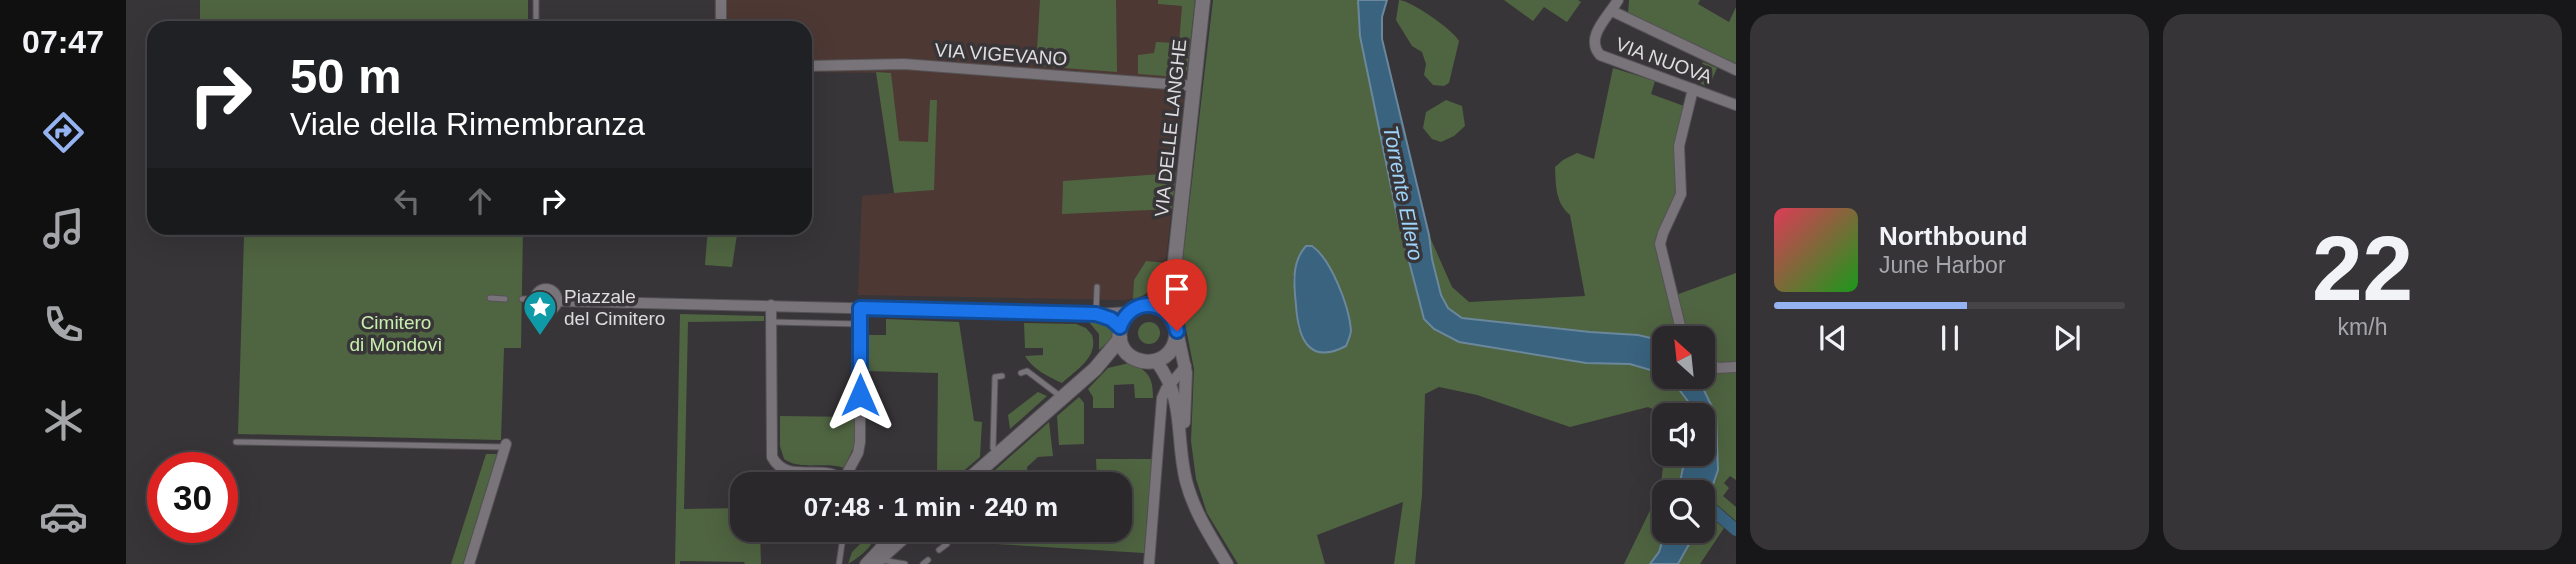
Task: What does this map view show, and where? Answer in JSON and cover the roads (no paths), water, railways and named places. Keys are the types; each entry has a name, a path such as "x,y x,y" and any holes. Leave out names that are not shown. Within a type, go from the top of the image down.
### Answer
{"main road":[{"name":"VIA DELLE LANGHE","path":"1176,327 1175,260 1203,0"},
{"name":"VIA DELLE LANGHE","path":"1151,304 1163,289 1175,260"},
{"path":"978,472 1095,369 1117,356 1129,354 1144,361 1156,360 1172,349 1176,327 1166,310 1151,304 1137,306 1129,312 1120,333 1095,369"},
{"path":"1120,333 1129,354"},
{"path":"872,562 896,542"}],"street":[{"path":"721,0 721,21"},
{"name":"VIA NUOVA","path":"1618,0 1594,39 1600,55 1736,104"},
{"path":"1612,10 1736,70"},
{"name":"VIA VIGEVANO","path":"812,66 904,64 1194,86"},
{"path":"1680,326 1660,244 1681,194 1679,146 1693,89"},
{"path":"547,288 555,293 557,301 553,309 545,312 537,308 534,299 538,291 547,288"},
{"path":"557,301 1096,314 1129,312"},
{"path":"771,305 772,457 784,470 817,472"},
{"path":"850,472 860,442 860,308"},
{"path":"1096,314 1111,319 1120,333"},
{"path":"1176,327 1186,366 1182,454"},
{"path":"1156,360 1171,384 1187,482 1197,513 1227,564"},
{"path":"1149,564 1163,393 1186,366"},
{"path":"1715,367 1736,368"},
{"path":"469,564 505,445"},
{"path":"872,562 882,542"}],"lane":[{"path":"536,0 536,21"},
{"path":"1096,314 1097,286"},
{"path":"490,298 505,299"},
{"path":"522,299 534,299"},
{"path":"771,322 860,324"},
{"path":"1021,373 1027,372 1062,398"},
{"path":"998,454 993,448 995,377 1002,376"},
{"path":"236,442 505,445"},
{"path":"839,564 842,542"},
{"path":"939,550 947,542"},
{"path":"872,562 905,564"}],"water":[{"name":"Torrente Ellero","path":"1358,0 1387,0 1382,17 1382,39 1429,235 1432,259 1441,295 1448,308 1462,318 1652,338 1652,370 1630,364 1586,363 1459,342 1434,329 1424,319 1396,211 1360,36"},
{"path":"1306,246 1312,246 1326,261 1347,309 1350,336 1346,346 1333,351 1322,353 1314,350 1308,345 1299,328 1295,274 1298,259"},
{"path":"1679,389 1703,389 1710,403 1689,403"},
{"path":"1715,413 1718,470 1715,480 1680,480 1683,466 1715,466"},
{"path":"1662,543 1690,543 1678,564 1650,564"}],"waterway":[{"path":"1715,512 1736,530"}],"place":[{"name":"Piazzale del Cimitero","path":"540,337"}],"park label":[{"name":"Cimitero di Mondovì","path":"396,333"}]}
